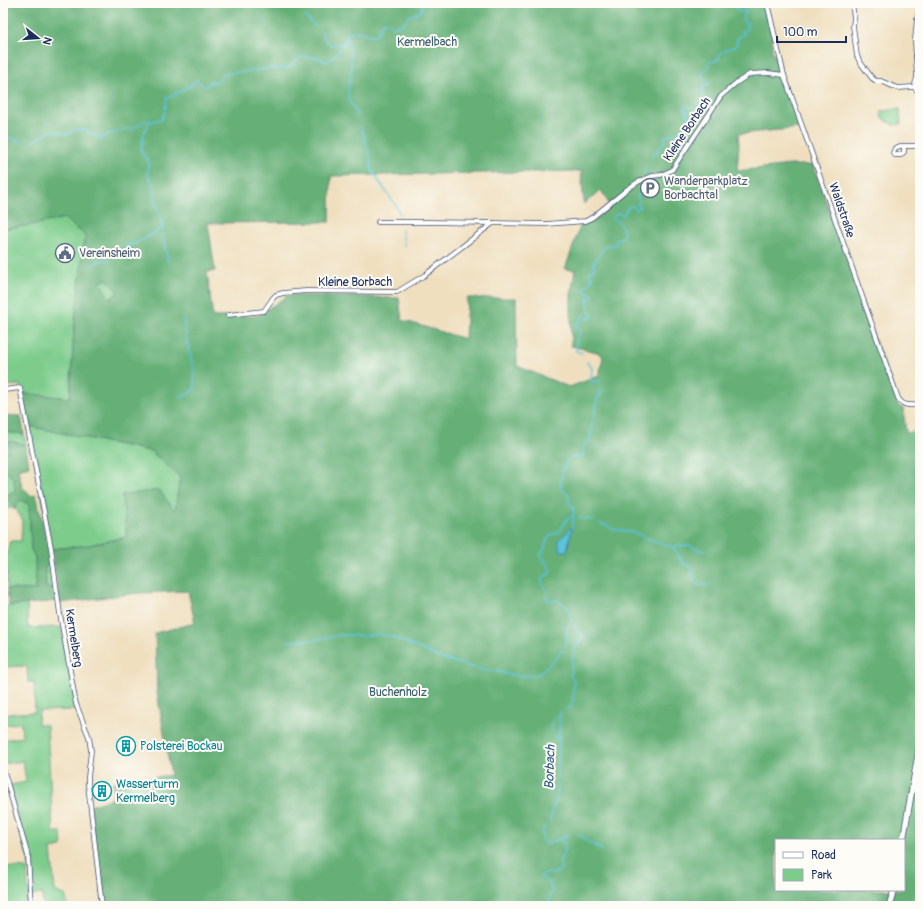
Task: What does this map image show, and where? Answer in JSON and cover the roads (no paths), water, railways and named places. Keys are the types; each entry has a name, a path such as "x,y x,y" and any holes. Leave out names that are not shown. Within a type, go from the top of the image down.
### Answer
{"main road":[{"path":"903,839 920,744"},
{"path":"889,906 894,891"}],"street":[{"name":"Waldstraße","path":"767,3 784,75 898,398 900,403 904,405 920,405"},
{"path":"852,3 856,48 860,62 876,81 881,81 897,88 914,87"},
{"path":"914,87 917,78 915,40 917,19 920,9"},
{"name":"Kleine Borbach","path":"378,222 546,224 586,221 593,218 626,190 638,182 652,176 662,175 672,170 721,96 736,83 750,74 768,73 784,75"},
{"path":"914,87 920,94"},
{"path":"904,146 920,146"},
{"name":"Kleine Borbach","path":"228,315 264,311 276,295 283,292 397,292 425,275 493,223"},
{"name":"Kermelberg","path":"4,390 20,388 50,541 76,704 89,737 91,752 88,785 102,906"},
{"path":"3,768 28,856 31,906"}],"water":[{"path":"569,528 572,528 567,551 560,551 558,540 567,532"}],"waterway":[{"name":"Kermelbach","path":"32,142 52,130 66,134 77,130 85,130 101,139 109,134 126,129 133,129 144,121 162,119 167,98 174,96 177,92 181,92 188,86 190,87 196,80 205,87 211,81 216,82 224,74 273,68 284,69 292,65 299,57 317,57 327,62 340,49 348,33 355,31 370,35 377,34 383,22 388,23 393,27 403,25 408,17 421,11 423,3"},
{"name":"Borbach","path":"652,158 665,142 664,137 676,133 689,123 687,112 684,108 685,106 691,106 697,111 703,112 703,107 705,106 703,87 704,85 707,86 710,82 709,80 704,80 702,75 703,72 707,69 709,62 718,60 720,54 736,46 738,38 745,34 742,31 747,29 748,23 743,21 743,16 746,13 744,11 739,12 737,10 737,3"},
{"path":"305,16 315,26"},
{"path":"321,31 326,41 332,45 345,43"},
{"path":"347,37 351,65 348,96 357,116"},
{"path":"150,122 144,133 141,152 148,160 149,164 147,173 154,187 157,210 162,223 163,239 168,262"},
{"path":"360,126 369,153 372,171 396,206 400,215"},
{"name":"Kermelbach","path":"3,137 12,138 21,142"},
{"name":"Borbach","path":"644,168 645,174"},
{"name":"Borbach","path":"582,353 576,351 577,337 580,330 575,325 580,322 582,316 589,319 593,317 588,306 588,299 593,297 593,295 585,292 584,290 593,278 590,275 590,272 595,267 593,264 606,245 615,245 617,239 623,237 624,231 619,222 612,219 618,213 623,215 628,207 634,206 635,210 640,207 638,204 638,196 641,185 646,182"},
{"path":"92,265 99,261 110,260 134,244 155,233 162,224"},
{"path":"402,230 404,245"},
{"path":"124,245 132,244"},
{"path":"181,398 192,392 195,387 194,371 187,343 183,316"},
{"name":"Borbach","path":"587,362 592,368 591,381 599,381 600,391 602,393 597,400 594,417"},
{"name":"Borbach","path":"572,528 574,508 569,503 569,496 561,489 561,481 566,462 572,457 584,455 583,446 590,440 593,420"},
{"path":"571,621 569,609 560,601 548,600 546,597 547,591 542,583 542,578 549,574 550,568 540,554 543,552 548,538 559,532 567,519 574,515"},
{"path":"579,518 593,520"},
{"path":"600,524 608,526 612,529 636,533 673,547 683,563 691,567 695,583 698,585 710,585"},
{"path":"673,547 688,545 704,551"},
{"path":"565,647 567,628 571,620"},
{"name":"Borbach","path":"567,709 571,708 573,698 574,682 570,674 572,672 572,657 574,650 583,638 581,633 578,632 575,627"},
{"path":"288,641 311,640 341,635 364,636 381,634 398,639 440,658 486,671 494,671 518,676 538,674 557,658 561,651 565,651"},
{"name":"Borbach","path":"550,821 553,807 557,799 560,712"},
{"path":"558,739 554,737 551,727 555,716 559,715"},
{"name":"Borbach","path":"545,826 542,831 542,835 546,844 559,839 565,845 560,861 560,871 540,876 549,883 552,890 548,906"},
{"path":"559,839 568,835"},
{"path":"578,835 583,837 590,844 602,850"}],"place":[{"name":"Wanderparkplatz Borbachtal","path":"650,188"},
{"name":"Vereinsheim","path":"65,253"},
{"name":"Polsterei Bockau","path":"126,746"},
{"name":"Wasserturm Kermelberg","path":"102,791"}],"park label":[{"name":"Buchenholz","path":"398,692"}]}
